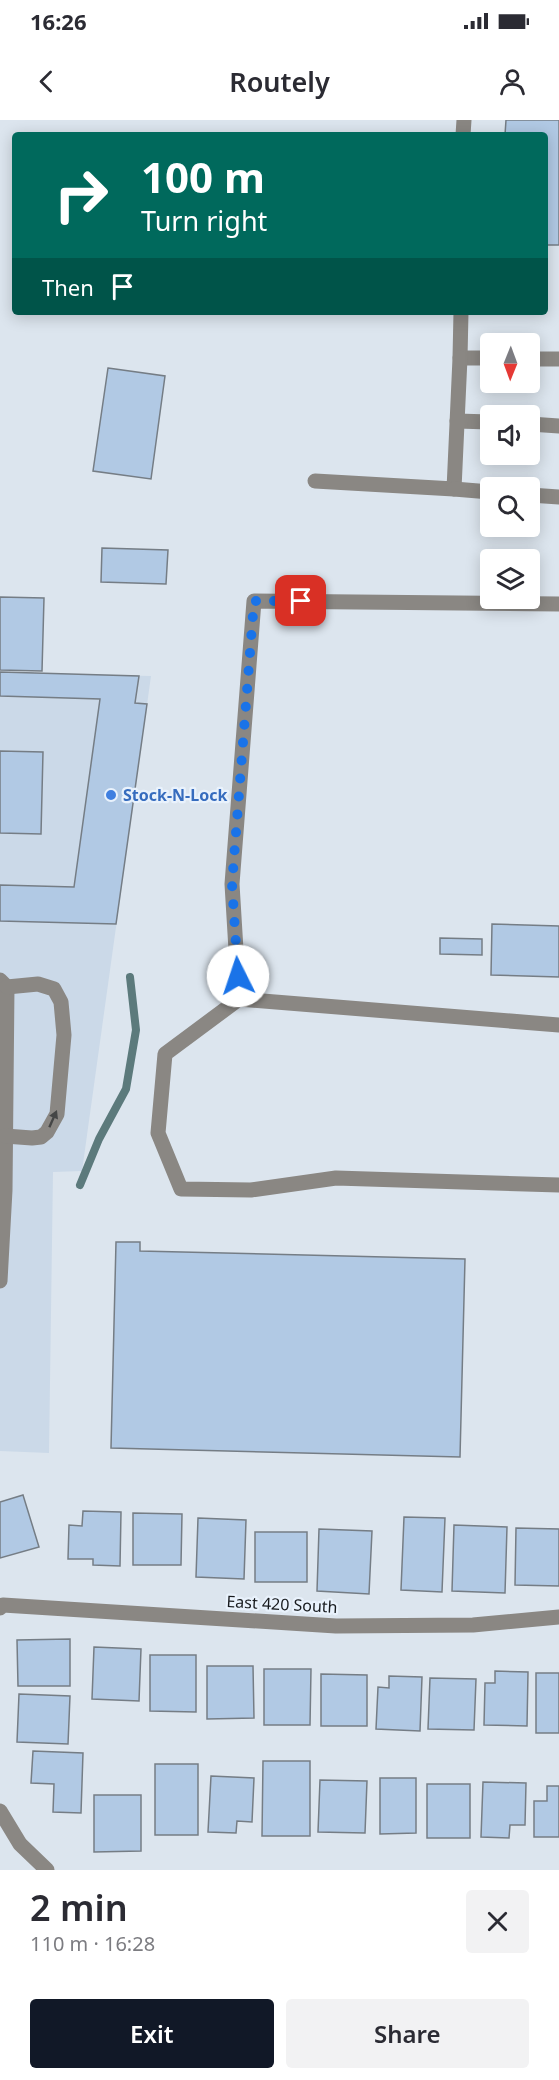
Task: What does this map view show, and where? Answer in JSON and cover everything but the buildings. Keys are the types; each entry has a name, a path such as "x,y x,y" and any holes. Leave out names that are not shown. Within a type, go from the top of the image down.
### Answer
{"street":[{"path":"454,489 461,315"},
{"path":"460,358 480,358"},
{"path":"540,359 559,359"},
{"path":"457,421 480,422"},
{"path":"540,425 559,426"},
{"path":"315,481 480,491"},
{"path":"540,495 559,496"},
{"path":"239,999 232,884 254,601 559,604"},
{"path":"0,1281 5,1190 3,984 38,984 54,989 61,1002 64,1035 57,1114 47,1132 41,1137 5,1136"},
{"path":"559,1025 239,999 165,1054 158,1133 181,1189 251,1190 336,1178 559,1185"},
{"name":"East 420 South","path":"2,1606 336,1626 474,1625 559,1617"},
{"path":"0,1811 20,1844 47,1870"}],"shaded area":[{"path":"0,672 151,676 82,1171 53,1172 49,1453 0,1451"}],"waterway":[{"path":"80,1185 99,1139 126,1089 136,1030 130,977"}],"place":[{"name":"Stock-N-Lock","path":"111,795"}],"route":[{"path":"238,976 232,884 254,601 301,601"}]}
